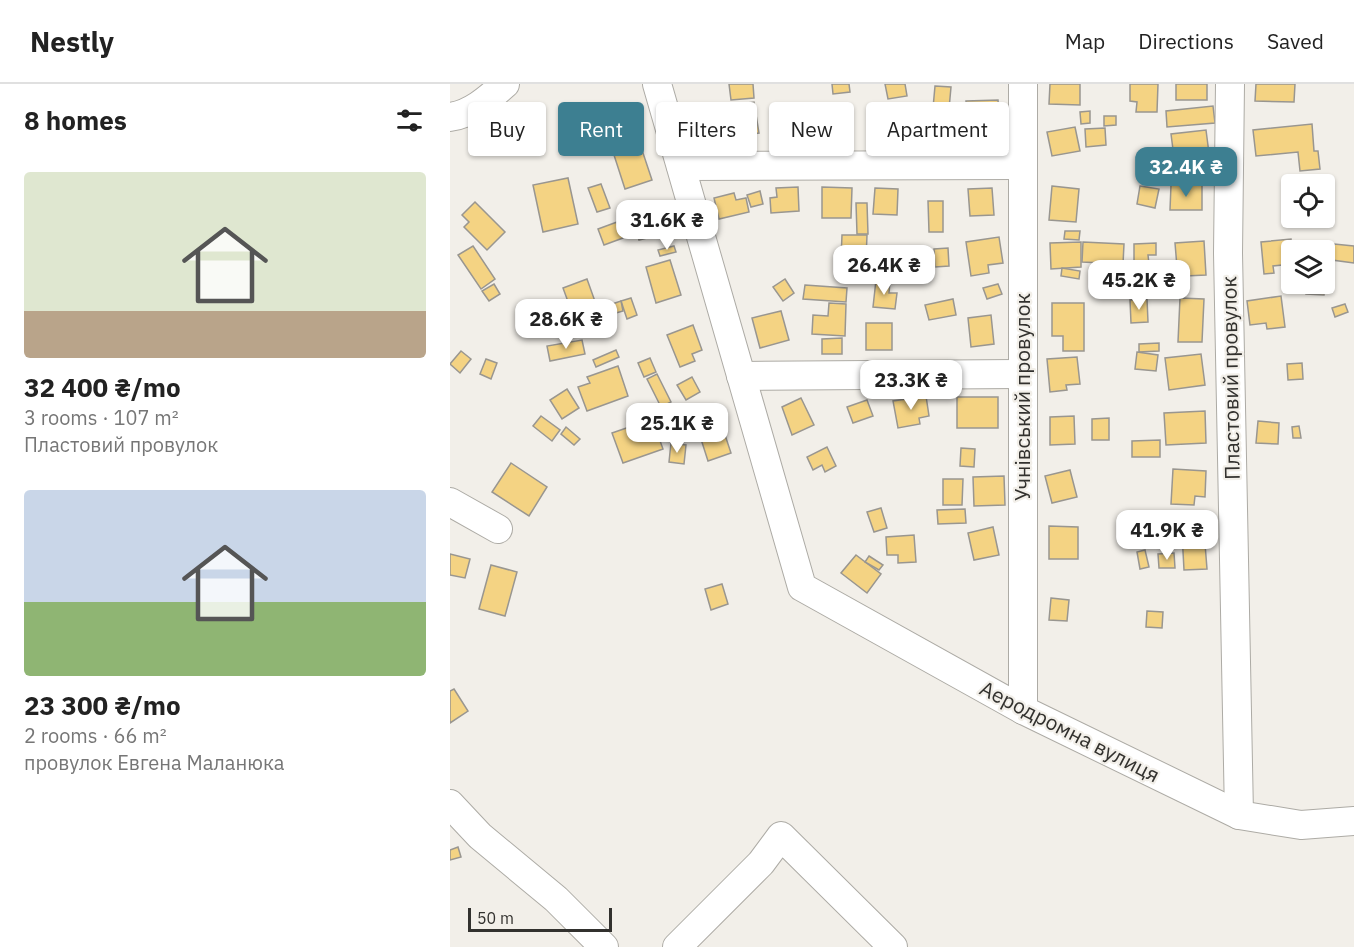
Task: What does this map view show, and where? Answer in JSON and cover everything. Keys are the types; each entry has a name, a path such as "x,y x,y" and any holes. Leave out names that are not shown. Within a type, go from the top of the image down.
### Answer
{"street":[{"path":"456,117 489,98 505,84"},
{"path":"657,84 741,376 1022,374"},
{"name":"Учнівський провулок","path":"1023,84 1021,165 1023,710"},
{"name":"Пластовий провулок","path":"1230,84 1228,253 1239,815"},
{"path":"681,166 1021,165"},
{"name":"Аеродромна вулиця","path":"741,376 800,580 1023,710 1239,815 1301,825 1354,821"},
{"path":"450,502 498,529"},
{"path":"450,804 480,836 555,899 604,947"},
{"path":"678,947 761,863 781,836 893,947"}],"building":[{"path":"729,84 753,84 754,98 731,100"},
{"path":"832,84 849,84 850,92 833,94"},
{"path":"885,84 905,84 907,96 888,99"},
{"path":"1050,84 1080,84 1080,105 1049,104"},
{"path":"1130,84 1158,84 1157,112 1136,112 1137,102 1130,101"},
{"path":"1176,84 1207,84 1207,100 1176,100"},
{"path":"1256,84 1295,84 1294,102 1255,101"},
{"path":"935,86 951,87 950,102 934,102"},
{"path":"998,100 998,102 966,102"},
{"path":"1213,106 1215,123 1167,127 1166,111"},
{"path":"1090,111 1090,123 1081,124 1080,112"},
{"path":"1104,116 1116,116 1116,125 1104,126"},
{"path":"1312,124 1314,151 1318,151 1320,169 1300,171 1298,152 1256,156 1253,130"},
{"path":"1075,127 1080,151 1052,156 1047,132"},
{"path":"1105,128 1106,145 1086,147 1085,129"},
{"path":"1206,130 1210,161 1175,165 1171,134"},
{"path":"614,156 644,156 652,180 625,189"},
{"path":"568,178 578,224 543,232 533,185"},
{"path":"601,184 610,208 597,212 588,188"},
{"path":"1171,185 1202,185 1202,210 1170,210"},
{"path":"1052,186 1079,189 1076,222 1049,220"},
{"path":"1140,186 1159,189 1155,208 1137,204"},
{"path":"798,187 799,211 771,213 770,198 777,197 776,188"},
{"path":"822,187 852,188 851,218 822,218"},
{"path":"875,188 898,189 897,215 873,214"},
{"path":"992,188 994,215 970,216 968,189"},
{"path":"760,191 763,204 751,207 747,195"},
{"path":"734,193 736,200 746,198 749,212 719,219 714,198"},
{"path":"928,201 943,201 943,232 929,232"},
{"path":"475,202 505,232 487,250 464,227 469,222 462,215"},
{"path":"657,203 666,233 639,240 630,211"},
{"path":"856,203 867,203 868,234 857,234"},
{"path":"617,222 623,238 604,245 598,229"},
{"path":"1065,231 1080,231 1079,240 1064,239"},
{"path":"842,235 867,235 866,260 841,259"},
{"path":"999,237 1003,263 988,265 989,273 971,276 966,242"},
{"path":"1281,240 1281,265 1273,266 1274,273 1264,274 1261,242"},
{"path":"1204,241 1206,275 1185,276 1184,267 1177,267 1175,243"},
{"path":"1081,242 1081,267 1051,269 1050,243"},
{"path":"1083,242 1124,244 1123,264 1082,262"},
{"path":"1156,243 1156,255 1148,255 1149,264 1134,264 1134,244"},
{"path":"1335,244 1354,246 1354,263 1335,260"},
{"path":"473,246 495,279 481,289 458,255"},
{"path":"674,246 676,252 660,256 658,250"},
{"path":"948,248 949,266 935,267 934,249"},
{"path":"670,260 681,295 656,303 646,267"},
{"path":"1062,268 1080,271 1079,279 1061,276"},
{"path":"587,279 602,321 585,328 581,316 574,318 563,288"},
{"path":"785,279 794,293 783,301 773,287"},
{"path":"876,280 890,282 889,293 897,293 895,309 873,307"},
{"path":"494,284 500,294 489,301 482,291"},
{"path":"998,284 1002,294 987,299 983,288"},
{"path":"805,285 847,288 846,302 803,299"},
{"path":"1281,296 1285,327 1267,329 1266,323 1250,325 1247,301"},
{"path":"631,298 637,315 627,319 621,301"},
{"path":"1180,298 1204,299 1202,342 1178,342"},
{"path":"953,299 956,315 929,320 925,305"},
{"path":"1147,299 1148,322 1131,323 1130,300"},
{"path":"621,301 623,311 609,315 606,306"},
{"path":"829,303 846,304 845,336 812,334 813,315 828,316"},
{"path":"1052,303 1084,303 1084,351 1063,351 1063,336 1052,336"},
{"path":"1345,304 1348,312 1335,317 1332,308"},
{"path":"781,311 789,340 760,348 752,318"},
{"path":"991,315 994,344 971,347 968,318"},
{"path":"866,323 892,323 892,350 866,350"},
{"path":"693,325 702,350 692,354 695,361 680,367 667,335"},
{"path":"842,338 842,354 822,354 822,339"},
{"path":"582,340 585,354 550,361 547,346"},
{"path":"1159,343 1159,351 1139,352 1139,344"},
{"path":"616,350 619,357 596,367 593,360"},
{"path":"461,351 471,359 460,373 450,364"},
{"path":"1137,352 1158,355 1156,371 1135,369"},
{"path":"1201,354 1205,385 1169,390 1165,358"},
{"path":"1077,357 1080,384 1066,385 1067,390 1050,392 1047,359"},
{"path":"650,358 656,372 644,377 638,363"},
{"path":"486,359 497,363 491,379 480,374"},
{"path":"1302,363 1303,379 1288,380 1287,364"},
{"path":"618,366 628,396 587,411 578,387 590,383 587,377"},
{"path":"657,374 671,402 661,407 647,379"},
{"path":"692,377 700,392 686,400 677,385"},
{"path":"567,389 579,408 562,419 550,400"},
{"path":"926,396 929,416 919,418 920,424 898,428 893,401"},
{"path":"957,397 998,397 998,428 957,428"},
{"path":"801,398 814,425 792,435 782,407"},
{"path":"867,400 873,416 853,423 847,407"},
{"path":"670,408 678,432 659,438 663,449 623,463 612,433 638,424 636,419"},
{"path":"1205,411 1206,443 1166,445 1164,413"},
{"path":"541,416 560,430 552,441 533,426"},
{"path":"1074,416 1075,444 1050,445 1050,417"},
{"path":"1109,418 1109,440 1092,440 1092,419"},
{"path":"1258,421 1279,423 1278,444 1256,443"},
{"path":"1299,426 1301,438 1293,438 1292,427"},
{"path":"566,427 580,439 574,445 561,434"},
{"path":"723,429 731,453 708,461 700,436"},
{"path":"1160,440 1160,457 1132,457 1132,441"},
{"path":"671,443 686,445 684,464 669,462"},
{"path":"827,447 836,466 825,472 822,465 813,470 807,457"},
{"path":"961,448 975,449 974,467 960,466"},
{"path":"511,463 547,487 529,516 492,492"},
{"path":"1173,469 1206,471 1205,497 1195,496 1194,505 1171,504"},
{"path":"1070,470 1077,497 1052,503 1045,476"},
{"path":"1004,476 1005,505 974,506 973,477"},
{"path":"943,479 963,479 962,505 943,505"},
{"path":"881,508 887,528 874,532 867,512"},
{"path":"965,509 966,523 938,524 937,510"},
{"path":"1049,526 1078,527 1078,559 1049,559"},
{"path":"993,527 999,555 974,560 968,533"},
{"path":"1204,531 1207,569 1184,570 1182,533"},
{"path":"914,535 916,562 898,563 898,555 887,555 886,537"},
{"path":"1145,550 1149,567 1140,569 1137,552"},
{"path":"1174,553 1175,568 1159,568 1158,554"},
{"path":"450,554 470,559 465,578 450,575"},
{"path":"856,555 881,574 867,593 841,573"},
{"path":"869,556 883,565 879,570 865,562"},
{"path":"491,565 517,572 505,616 479,609"},
{"path":"722,584 728,604 711,610 705,589"},
{"path":"1051,598 1069,600 1067,621 1049,620"},
{"path":"1147,611 1163,612 1162,628 1146,627"},
{"path":"454,689 468,711 450,723 450,691"},
{"path":"458,847 461,857 450,860 450,850"}]}
